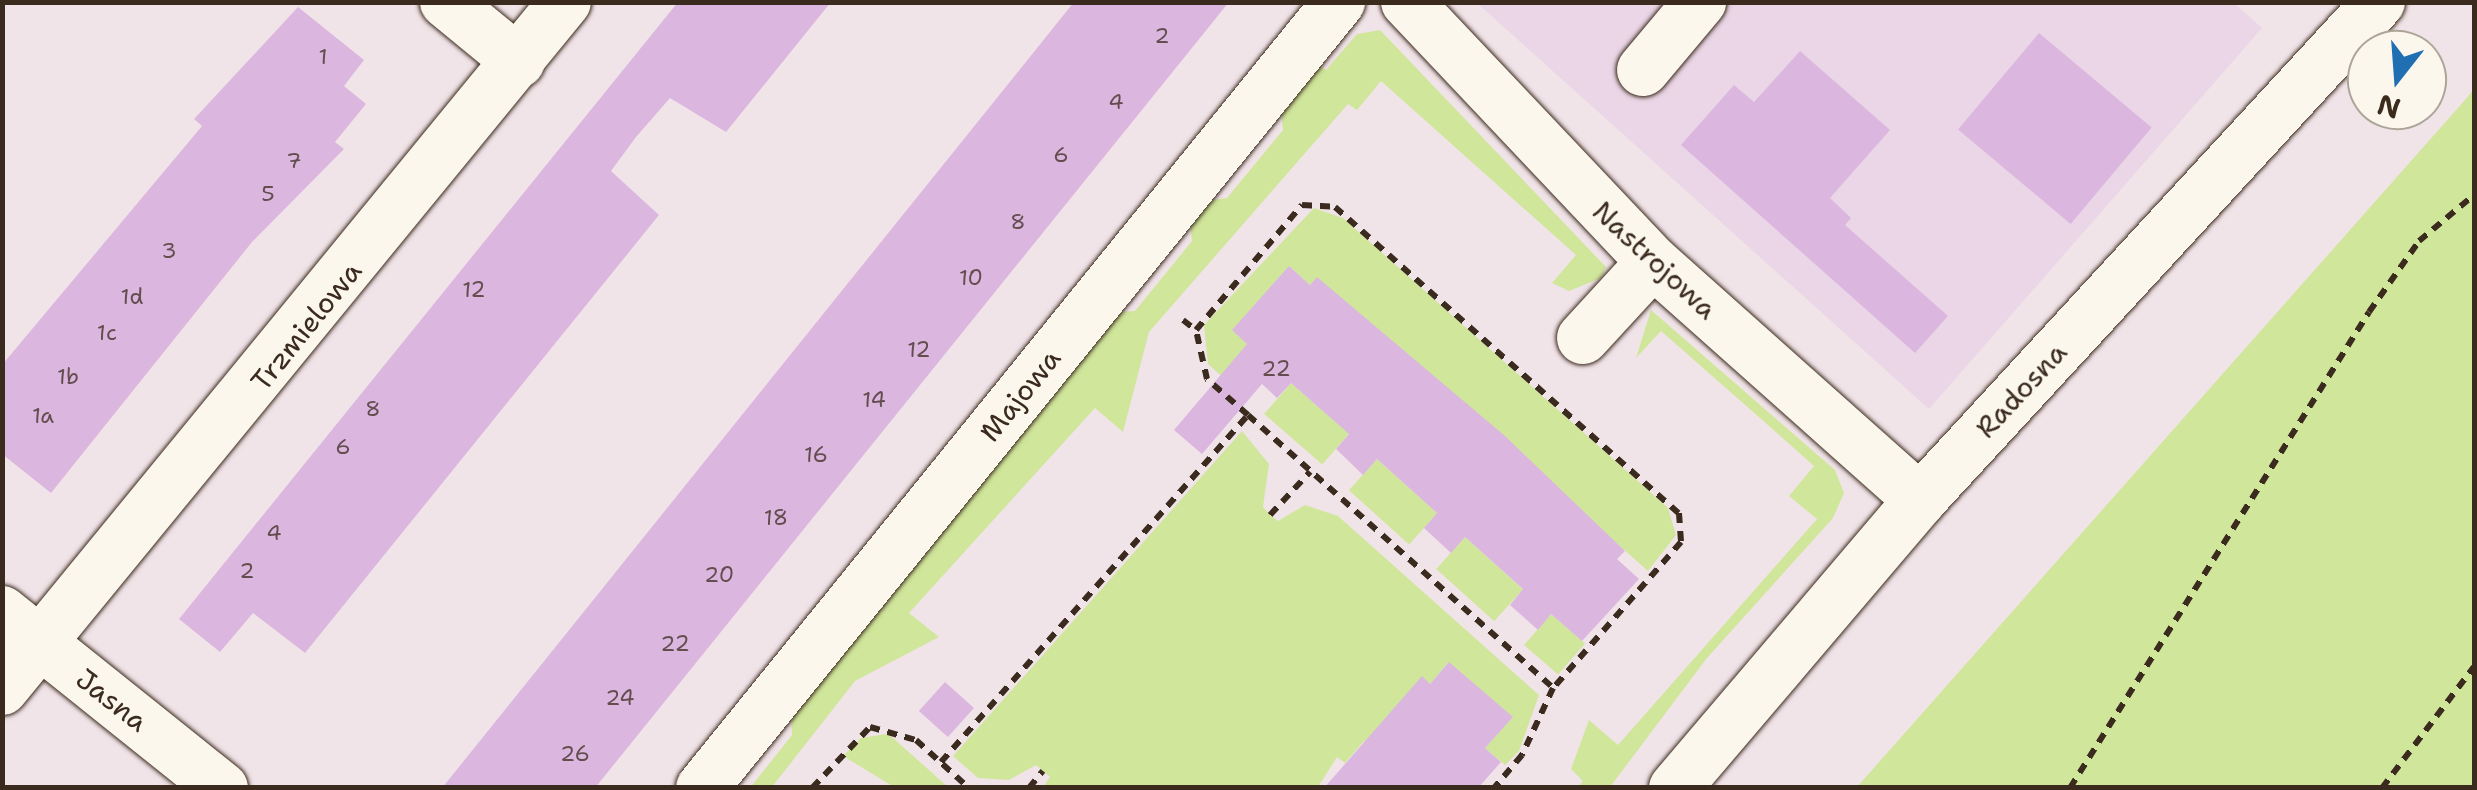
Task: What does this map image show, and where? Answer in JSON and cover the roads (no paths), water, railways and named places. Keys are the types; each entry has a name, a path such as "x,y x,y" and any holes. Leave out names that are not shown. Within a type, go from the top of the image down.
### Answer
{"street":[{"path":"446,2 519,62"},
{"name":"Trzmielowa","path":"2,689 21,627 113,565 565,2"},
{"name":"Majowa","path":"702,788 1338,2"},
{"name":"Nastrojowa","path":"1407,2 1653,262 1920,500"},
{"path":"1644,70 1700,2"},
{"name":"Radosna","path":"1675,788 1920,500 2379,2"},
{"path":"1583,338 1653,262"},
{"name":"Jasna","path":"21,627 222,788"}]}
